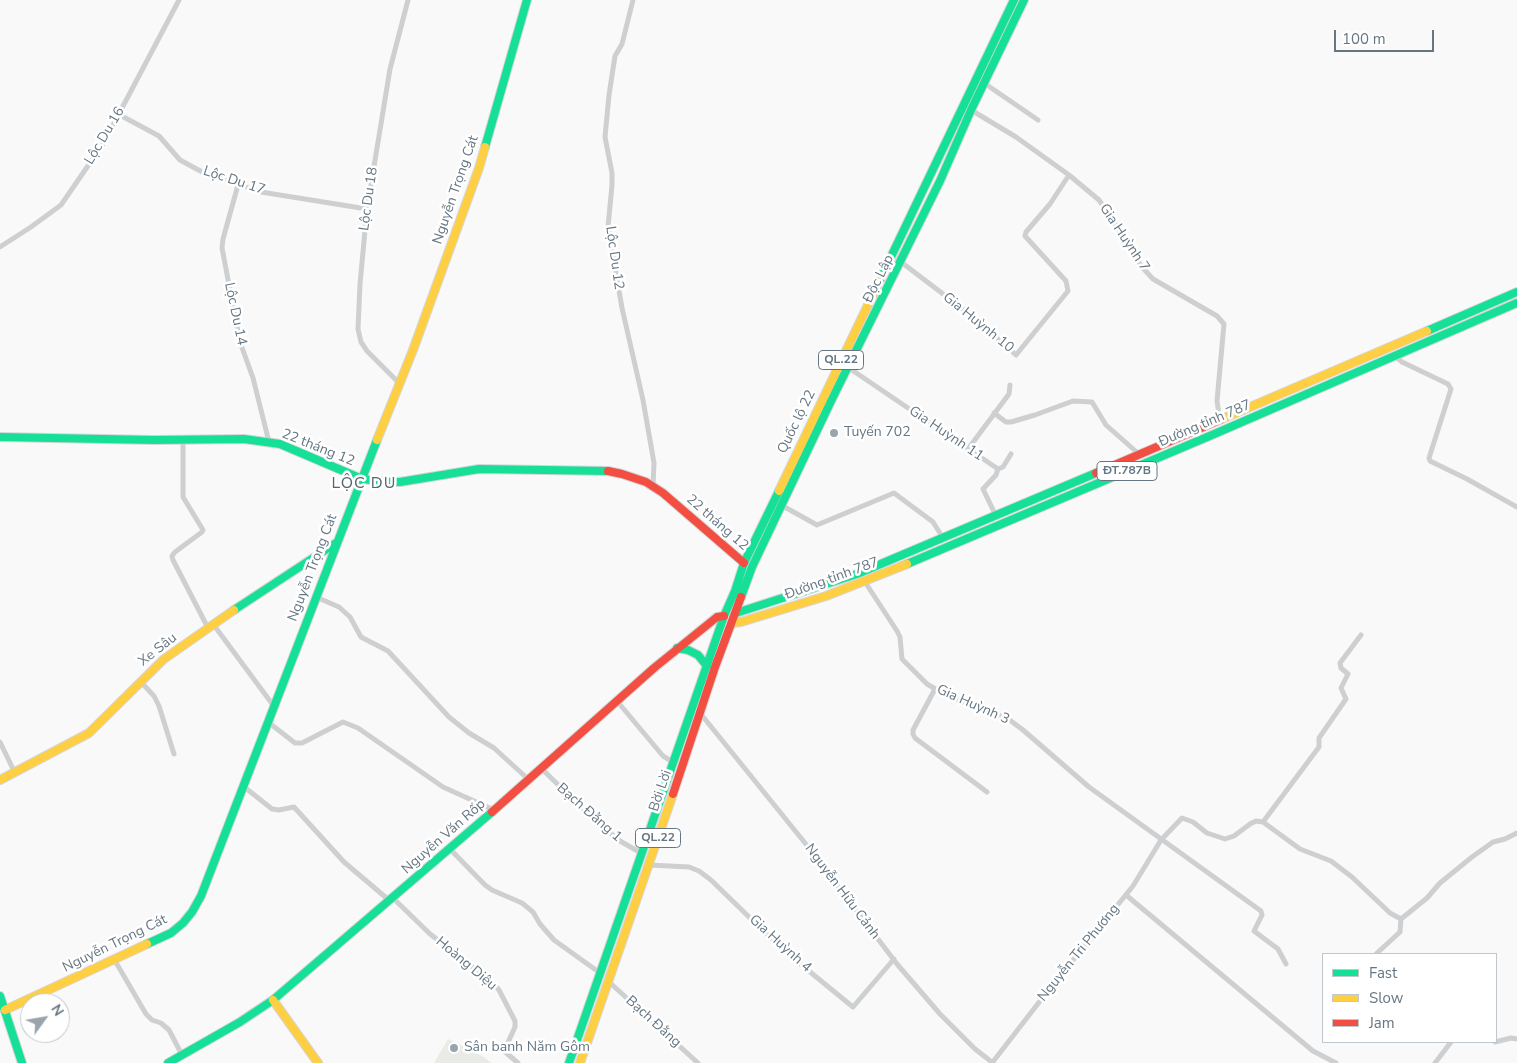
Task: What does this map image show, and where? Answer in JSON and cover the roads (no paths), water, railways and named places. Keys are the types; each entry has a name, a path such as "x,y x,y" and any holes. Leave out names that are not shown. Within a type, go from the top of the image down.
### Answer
{"main road":[{"name":"Nguyễn Trọng Cát","path":"5,1010 171,933 192,912 201,896 336,543 401,385 479,168 527,0"},
{"name":"QL.22","path":"963,106 1014,0"},
{"name":"Độc Lập","path":"752,567 940,181 971,110 1024,0"},
{"path":"963,106 971,110"},
{"name":"Quốc lộ 22","path":"724,616 744,563 963,106"},
{"name":"Đường tỉnh 787","path":"724,616 848,577 1220,421 1517,292"},
{"name":"Đường tỉnh 787","path":"732,622 741,622 865,582 1131,470 1517,303"},
{"name":"22 tháng 12","path":"0,437 244,439 280,444 362,479 400,482 479,469 586,471 622,474 636,477 653,486 744,563 752,567"},
{"name":"Xe Sâu","path":"0,780 89,733 164,659 240,604 336,543"},
{"name":"QL.22","path":"736,613 752,567"},
{"name":"Bời Lời","path":"580,1063 736,613"},
{"path":"724,616 732,622"},
{"name":"Bời Lời","path":"569,1063 724,616"},
{"name":"Nguyễn Văn Rốp","path":"168,1063 273,1000 450,849 676,648 717,617 724,616"},
{"path":"676,648 688,650 698,655 707,666"},
{"path":"0,996 22,1063"},
{"path":"273,1000 318,1063"}],"street":[{"name":"Lộc Du 16","path":"0,247 31,228 61,205 102,144 179,0"},
{"name":"Lộc Du 18","path":"401,385 367,351 361,342 358,329 367,209 390,69 408,0"},
{"name":"Lộc Du 12","path":"633,0 622,44 615,56 609,95 605,137 612,173 612,185 608,227 622,308 644,400 654,463 653,486"},
{"path":"984,83 1038,120"},
{"name":"Gia Huỳnh 7","path":"971,110 1016,138 1070,176 1099,200 1141,266 1153,279 1217,316 1224,324 1217,401 1220,421"},
{"name":"Lộc Du 17","path":"118,114 159,136 180,160 204,173 261,192 367,209"},
{"name":"Gia Huỳnh 10","path":"901,262 972,316 1016,355 1068,291 1066,282 1025,236 1026,232 1050,204 1070,176"},
{"name":"Lộc Du 14","path":"238,185 222,248 240,342 253,378 269,442"},
{"path":"1395,356 1402,362 1450,386 1451,389 1429,458 1432,462 1517,507"},
{"name":"Gia Huỳnh 11","path":"849,368 998,468 996,475 983,489 996,516"},
{"path":"968,449 1009,394 1010,385"},
{"path":"994,413 1006,422 1011,422 1072,401 1092,402 1106,425 1140,455"},
{"path":"183,440 183,497 202,532 175,552 172,556 173,560 210,626 273,705"},
{"path":"998,468 1003,467 1011,454"},
{"path":"781,505 817,525 894,493 933,522 943,538"},
{"name":"Gia Huỳnh 3","path":"865,582 900,636 902,658 934,689 1007,718 1089,787 1261,911 1262,914 1254,931 1278,949 1286,964"},
{"path":"316,596 339,607 350,617 361,637 388,651 449,717 469,733 494,748 528,779"},
{"path":"1362,635 1340,663 1341,668 1348,674 1341,688 1346,699 1319,738 1319,747 1263,822 1300,849 1331,861 1352,877 1390,913 1402,918"},
{"path":"140,681 148,689 159,706 174,754"},
{"path":"934,689 913,730 915,738 987,792"},
{"path":"617,700 663,756 673,762"},
{"name":"Nguyễn Hữu Cảnh","path":"700,713 805,843 894,959 940,1014 975,1049 993,1063"},
{"path":"268,722 295,743 302,743 343,722 358,728 443,787 494,810"},
{"path":"0,742 15,773"},
{"name":"Bạch Đằng 1","path":"541,768 592,818 620,841 642,853"},
{"name":"Hoàng Diệu","path":"243,786 272,809 279,810 294,807 344,862 391,899 430,934 492,982 499,990 515,1021 515,1028 504,1051 518,1063"},
{"name":"Nguyễn Tri Phương","path":"993,1063 1046,993 1126,895 1161,840 1182,818 1194,822 1207,833 1225,839 1234,836 1256,821 1263,822"},
{"path":"1377,953 1400,932 1402,918 1427,898 1440,883 1493,842 1517,833"},
{"path":"450,849 485,885 492,890 522,902 533,912 540,924 554,940 601,974"},
{"name":"Gia Huỳnh 4","path":"649,865 689,867 712,880 782,949 853,1007 894,959"},
{"path":"1126,895 1313,1051 1336,1063"},
{"path":"114,959 146,1014 169,1030 182,1055"},
{"name":"Bạch Đằng","path":"608,981 698,1063"},
{"path":"1497,1042 1511,1038 1517,1039"},
{"path":"1435,1063 1449,1043"}],"place":[{"name":"Tuyến 702","path":"834,433"},
{"name":"Sân banh Năm Gôm","path":"454,1048"}],"district":[{"name":"LỘC DU","path":"364,484"}]}
